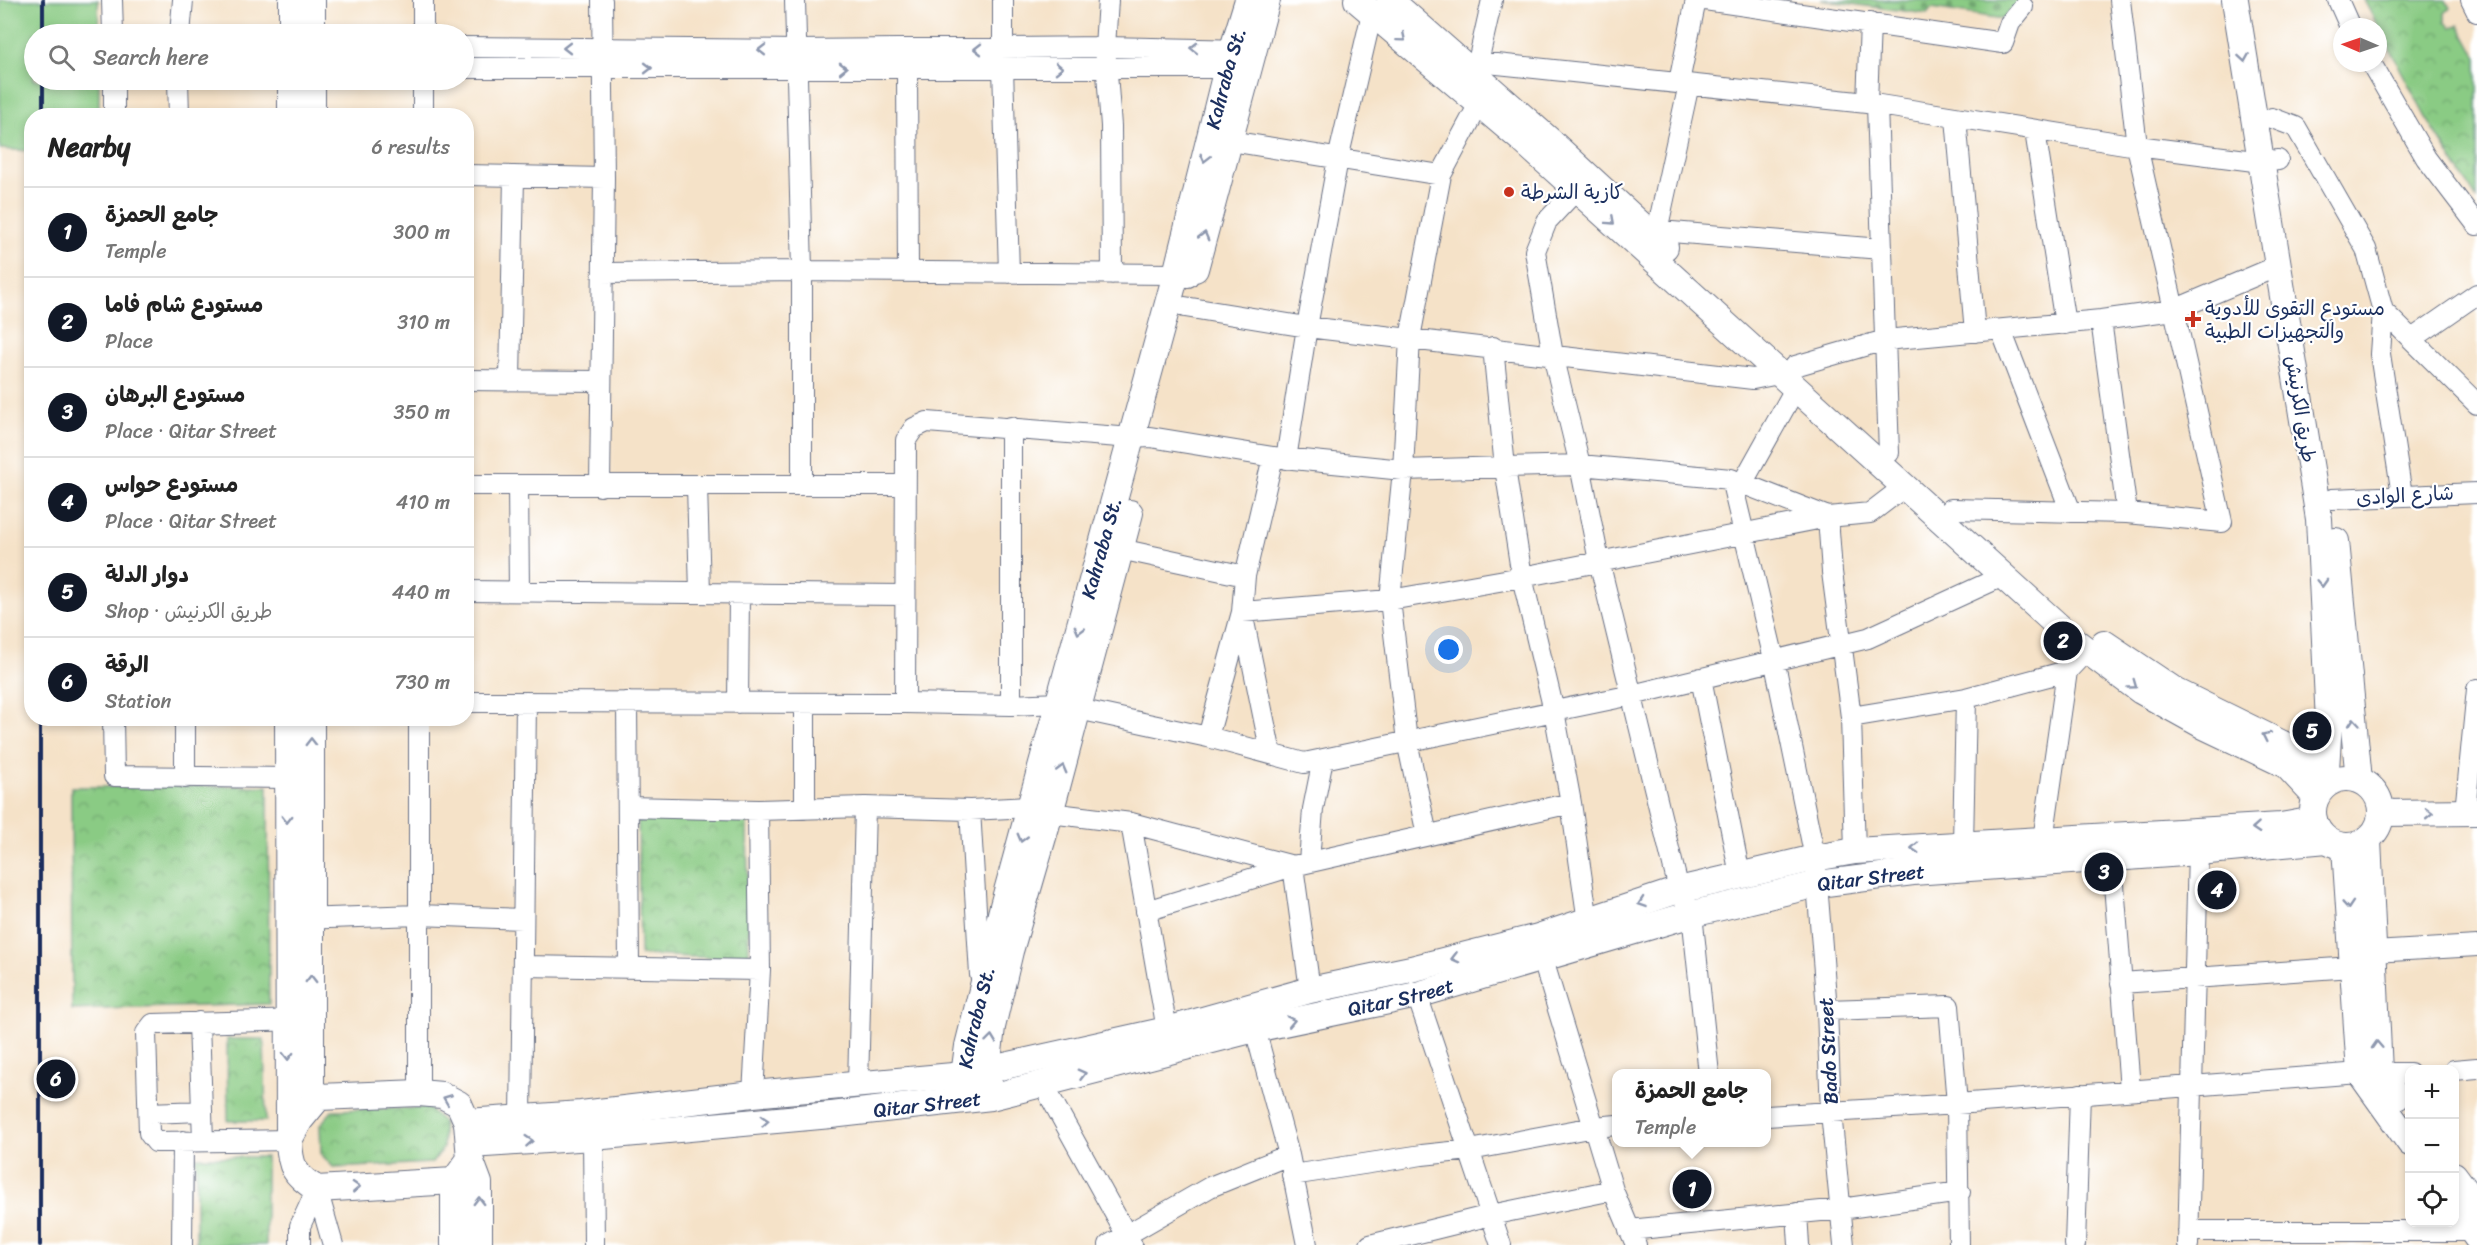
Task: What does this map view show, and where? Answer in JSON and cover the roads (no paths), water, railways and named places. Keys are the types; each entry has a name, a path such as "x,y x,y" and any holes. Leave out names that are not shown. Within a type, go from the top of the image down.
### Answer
{"main road":[{"path":"292,0 292,24"},
{"path":"312,0 312,24"},
{"name":"Kahraba St.","path":"1068,706 1120,549 1141,437 1185,307 1185,277 1230,141 1248,0"},
{"name":"Kahraba St.","path":"977,1085 981,991 1040,810 1185,277 1240,60 1267,0"},
{"name":"طريق الكرنيش","path":"2235,0 2270,161 2332,499 2359,780"},
{"name":"طريق الكرنيش","path":"2253,0 2272,118 2270,161 2278,266 2319,519 2333,822 2362,959 2369,1072"},
{"path":"1373,4 1465,70 1486,97 1576,190 1790,376 1889,453 2051,601 2099,640 2177,692 2295,750 2313,764 2333,822"},
{"path":"291,90 291,108"},
{"path":"312,90 312,108"},
{"path":"1486,97 1652,230 1790,376 1904,487 2086,650 2141,691 2204,726 2286,765 2333,822 2379,826 2382,813 2376,793 2359,780 2340,779 2333,822"},
{"path":"288,726 287,778 299,919"},
{"path":"311,726 299,919 299,1020 289,1140 290,1160 299,1178 317,1189 454,1181"},
{"name":"Kahraba St.","path":"977,1085 1010,951 1040,810"},
{"path":"2382,813 2471,812"},
{"name":"Qitar Street","path":"469,1142 521,1118 581,1114 826,1088 1043,1084 1255,1029 1418,995 1543,960 1692,914 1818,884 1913,872 2010,854 2043,840 2333,822"},
{"name":"Qitar Street","path":"469,1142 593,1137 831,1115 977,1085 1310,990 1411,969 1539,937 1679,890 1740,874 1855,851 1963,845 2010,854 2112,859 2198,852 2333,822"},
{"path":"299,1020 311,1088 319,1097"},
{"path":"2369,1072 2405,1110"},
{"path":"2369,1072 2405,1136"},
{"path":"826,1088 831,1115"},
{"path":"289,1140 300,1120 319,1097 418,1093 442,1095 459,1104 479,1183 479,1245"},
{"path":"737,1123 743,1096"},
{"path":"454,1245 454,1181 469,1142"},
{"path":"2459,1182 2477,1206"},
{"path":"2459,1213 2475,1234"}],"street":[{"path":"112,0 113,24"},
{"path":"181,24 183,0"},
{"path":"423,0 423,24"},
{"path":"600,486 604,178 602,0"},
{"path":"795,0 802,271 802,485"},
{"path":"1003,0 1009,273"},
{"path":"1108,0 1105,47 1111,126 1112,274"},
{"path":"1492,0 1465,70 1684,83 1872,104 2137,146 2270,161"},
{"path":"1696,0 1684,83 1652,230 1881,249"},
{"path":"1705,0 2003,43 2010,23 2023,7"},
{"path":"1951,509 2127,513 2222,522 2137,146 2120,0"},
{"path":"2338,0 2346,18"},
{"path":"2471,0 2477,12"},
{"path":"1208,737 1242,612 1245,576 1279,458 1307,327 1338,159 1373,4"},
{"path":"1870,23 1889,453"},
{"path":"797,59 907,67 1105,47 1240,60"},
{"path":"474,48 603,58 1003,58 1106,68 1240,60"},
{"path":"474,67 603,58"},
{"path":"907,67 908,272"},
{"path":"2376,72 2426,158 2477,225"},
{"path":"114,90 114,108"},
{"path":"178,90 179,108"},
{"path":"423,90 423,108"},
{"path":"1427,835 1407,741 1390,600 1403,470 1410,338 1441,175 1486,97"},
{"path":"1956,118 1975,332"},
{"path":"2272,118 2296,128 2366,249 2384,311 2380,354 2402,495"},
{"path":"2035,130 2065,324"},
{"path":"1230,141 1441,175"},
{"path":"474,175 604,178"},
{"path":"510,380 514,176"},
{"path":"1576,190 1547,221 1535,251 1553,355 1580,465 1599,561 1679,890 1692,914 1708,1069"},
{"path":"1185,307 1307,327 1753,379 1790,376 1884,340 2065,324 2174,310 2278,266"},
{"path":"603,273 802,271 1112,274 1185,277"},
{"path":"2412,339 2477,294"},
{"path":"2384,311 2477,404"},
{"path":"2101,320 2127,513"},
{"path":"2001,330 2071,512"},
{"path":"1492,347 1505,468 1522,577 1554,711 1571,802 1588,922"},
{"path":"1736,482 1790,376"},
{"path":"474,380 601,381"},
{"path":"905,703 906,440 914,428 927,422 1141,437 1279,458 1403,470 1580,465 1736,482 1828,517"},
{"path":"1011,427 1011,705"},
{"name":"Bado Street","path":"1736,482 1815,858 1827,1010 1831,1112 1844,1245"},
{"path":"474,484 905,485"},
{"path":"518,485 519,591"},
{"path":"697,485 700,593"},
{"path":"1242,612 1390,600 1522,577 1828,517 1870,513 1904,487"},
{"name":"شارع الوادى","path":"2332,499 2477,493"},
{"path":"1828,517 1832,572 1851,717 1855,851"},
{"path":"1120,549 1245,576"},
{"path":"474,702 905,703 1068,706 1208,737 1304,763 1632,695 1868,638 2003,576"},
{"path":"474,591 906,595"},
{"path":"738,702 739,594"},
{"path":"1242,612 1270,754"},
{"path":"1851,717 1966,698 2067,671 2086,650"},
{"path":"2043,840 2067,671"},
{"path":"1701,678 1740,874"},
{"path":"2471,812 2477,689"},
{"path":"1963,845 1966,698"},
{"path":"521,1118 526,702"},
{"path":"627,702 629,968"},
{"path":"805,703 805,809"},
{"path":"114,726 114,776 287,778"},
{"path":"185,726 185,778"},
{"path":"418,1093 419,726"},
{"path":"1310,990 1301,864 1323,759"},
{"path":"1146,911 1301,864 1571,802"},
{"path":"628,807 758,810 865,807 1040,810 1131,823 1301,864"},
{"path":"858,1086 865,807"},
{"path":"743,1096 760,970 758,810"},
{"path":"970,810 981,991"},
{"path":"1131,823 1167,1030"},
{"path":"2198,852 2188,1238 2475,1234"},
{"path":"2112,859 2130,1089"},
{"path":"299,919 419,915 523,920"},
{"path":"2121,983 2477,946"},
{"path":"1543,960 1613,1190 1633,1237 1960,1192"},
{"path":"523,966 760,970"},
{"path":"1418,995 1501,1245"},
{"path":"1827,1010 1949,1006 1957,1104 1959,1245"},
{"path":"289,1140 156,1142 149,1133 146,1033 153,1024 299,1020"},
{"path":"199,1022 203,1141"},
{"path":"1255,1029 1289,1155 1307,1245"},
{"path":"2459,1070 2477,1068"},
{"path":"1771,1116 1957,1104 2369,1072 2405,1073"},
{"path":"1043,1084 1123,1242 1210,1187 1289,1155"},
{"path":"2075,1245 2080,1094"},
{"path":"149,1113 202,1111"},
{"path":"1292,1174 1470,1150 1612,1125"},
{"path":"593,1137 594,1245"},
{"path":"182,1245 183,1141"},
{"path":"300,1245 300,1226 317,1189"},
{"path":"317,1189 333,1245"},
{"path":"1370,1245 1429,1238 1491,1215 1613,1190"},
{"path":"1797,1213 1799,1245"}],"railway":[{"path":"43,0 43,24"},
{"path":"43,90 43,108"},
{"path":"40,726 40,1245"}],"place":[{"name":"كازية الشرطة","path":"1509,192"},
{"name":"مستودع التقوى للأدوية والتجهيزات الطبية","path":"2193,319"},
{"name":"مستودع شام فاما","path":"2063,641"},
{"name":"دوار الدلة","path":"2312,731"},
{"name":"مستودع البرهان","path":"2104,872"},
{"name":"مستودع حواس","path":"2217,890"},
{"name":"الرقة","path":"56,1079"},
{"name":"جامع الحمزة","path":"1692,1189"}]}
